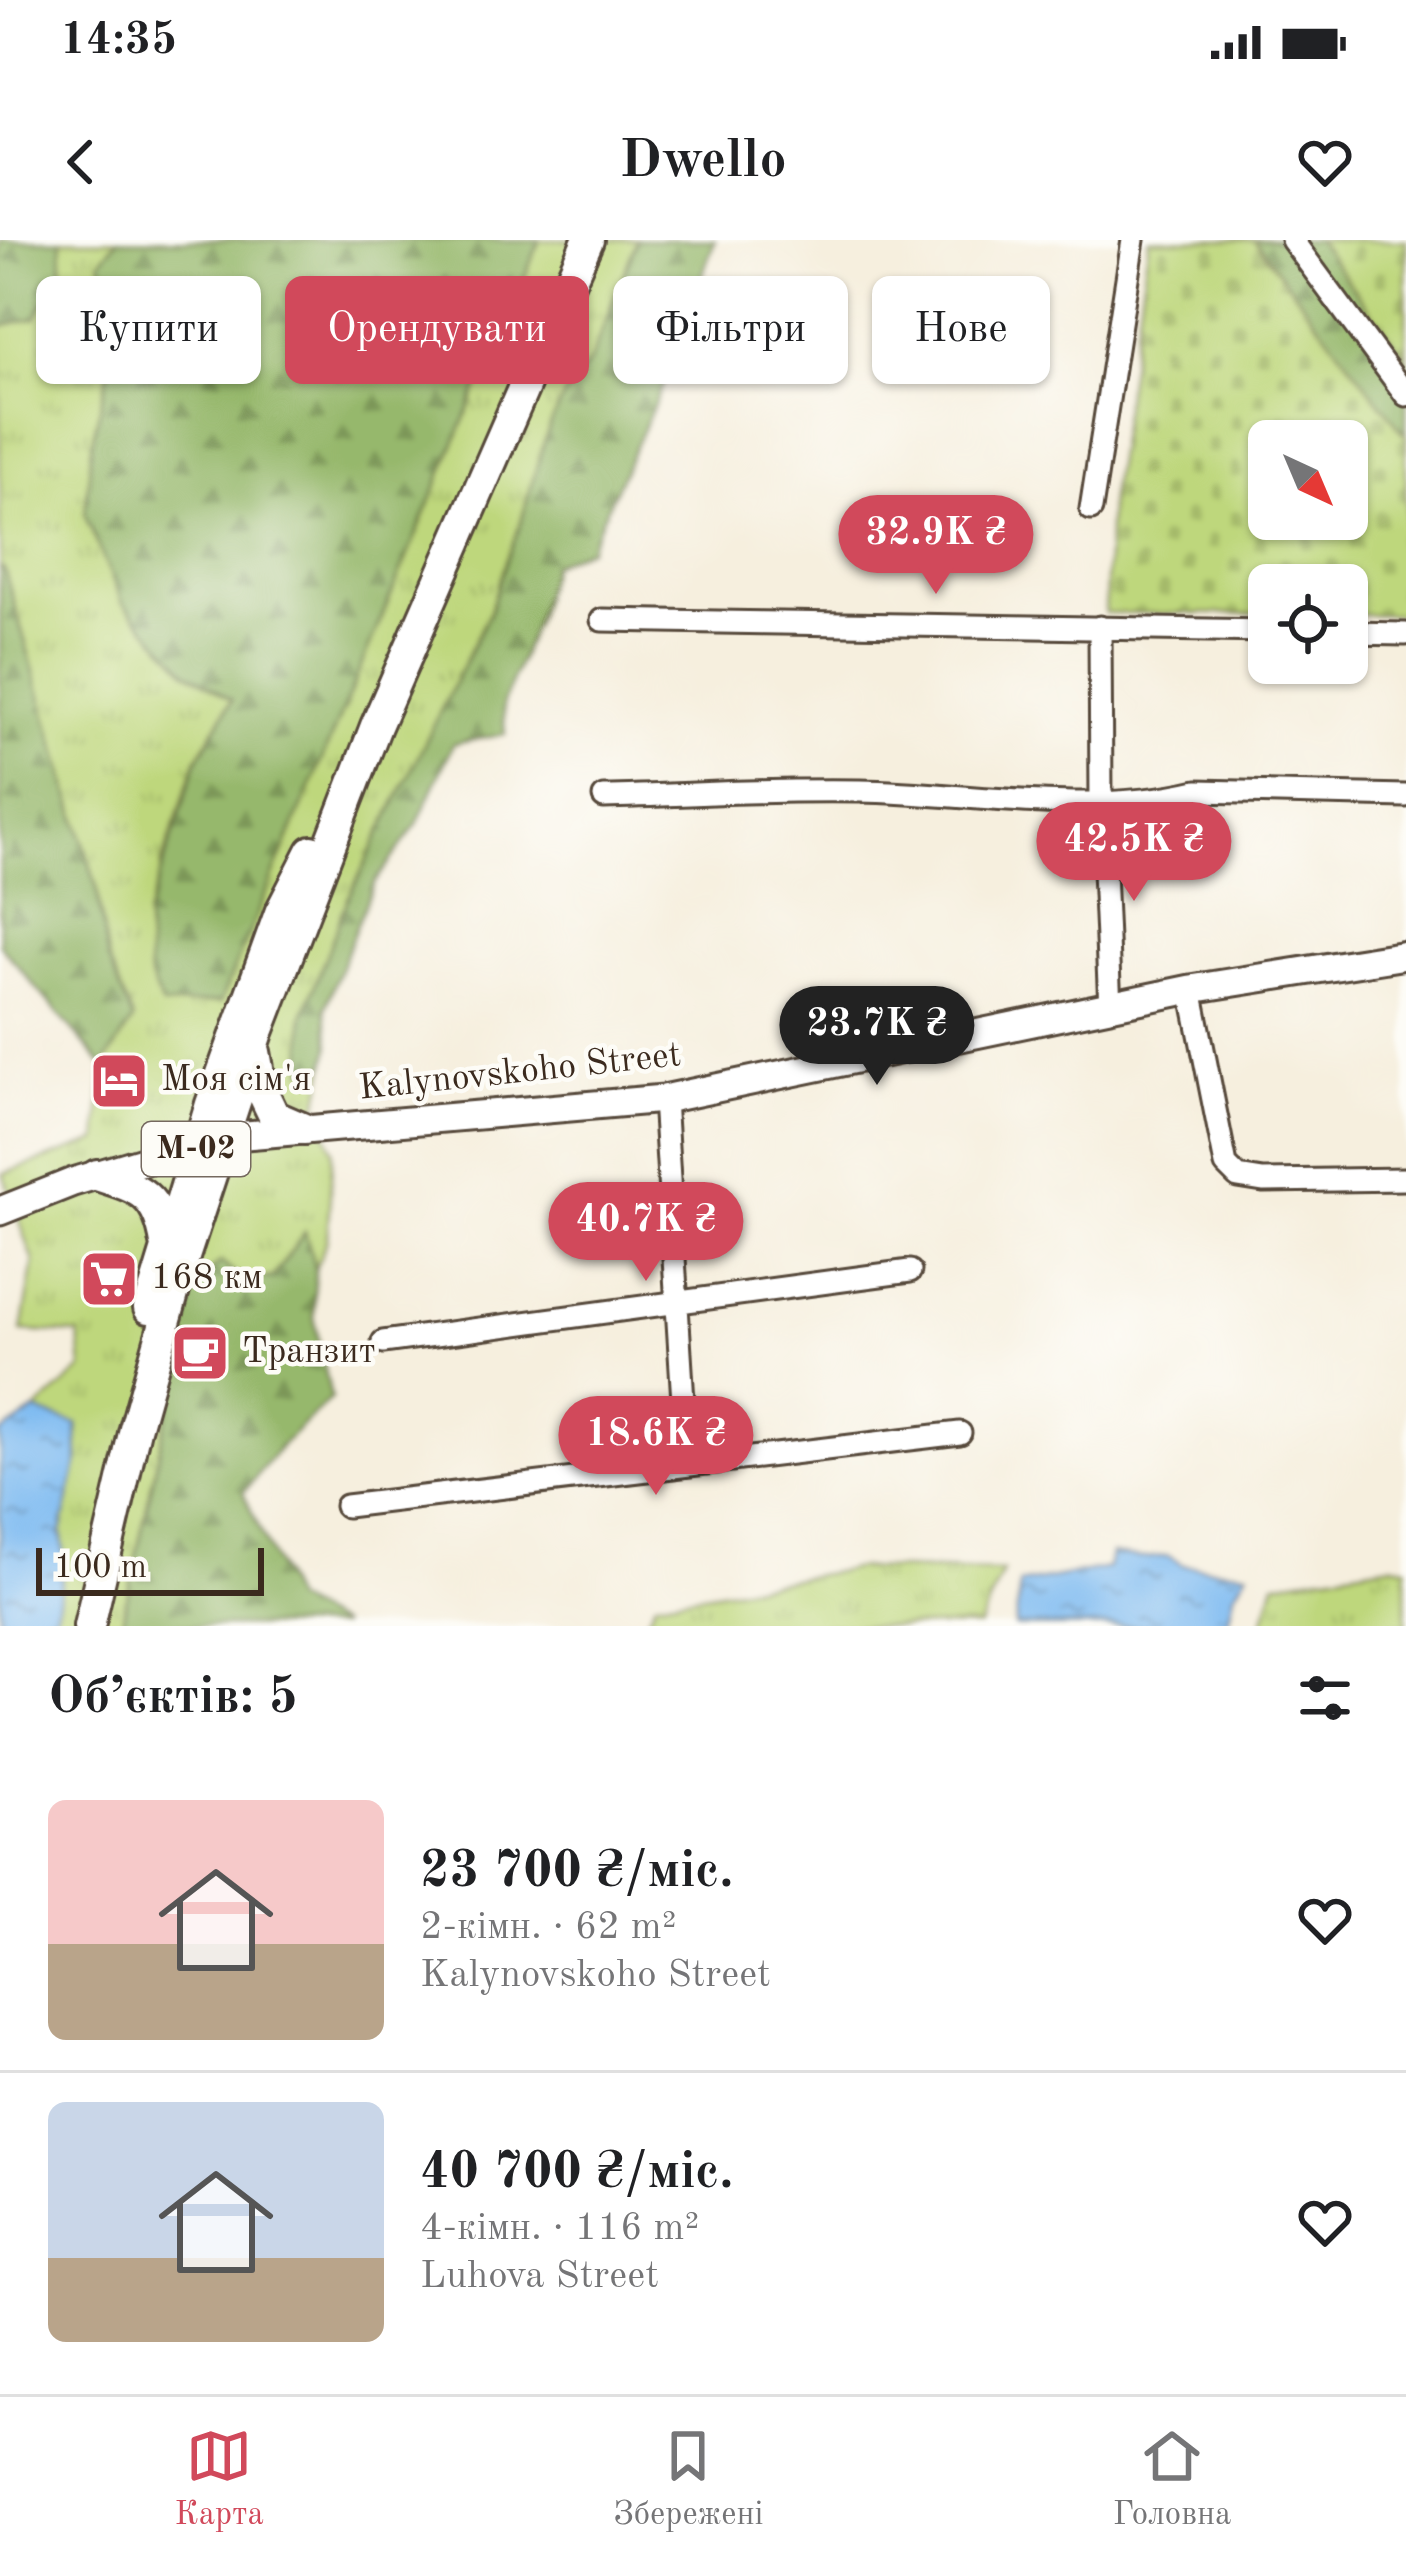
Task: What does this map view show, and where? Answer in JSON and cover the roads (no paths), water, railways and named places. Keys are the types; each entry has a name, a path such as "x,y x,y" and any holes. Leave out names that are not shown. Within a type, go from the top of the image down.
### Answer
{"highway":[{"name":"М-02","path":"92,1611 100,1518 124,1400 166,1243 254,1046 376,726 588,240"},
{"name":"М-02","path":"92,1611 210,1141 280,913 376,726"},
{"path":"254,1046 262,1091 274,1116 304,1129"},
{"path":"97,1174 141,1189 161,1215 166,1243"}],"main road":[{"name":"Kalynovskoho Street","path":"0,1211 97,1174 210,1141 664,1099 1191,989 1406,955"}],"street":[{"path":"1091,509 1133,240"},
{"path":"1292,240 1406,395"},
{"path":"602,620 1248,631"},
{"path":"1100,627 1101,802 1110,1007"},
{"path":"1368,633 1406,634"},
{"path":"604,796 859,791 1101,802 1165,799 1197,791 1406,796"},
{"path":"1191,989 1226,1165 1238,1177 1263,1181 1406,1179 1406,1192"},
{"path":"664,1099 687,1465"},
{"path":"383,1342 910,1271"},
{"path":"346,1506 960,1433"}],"water":[{"path":"35,1411 77,1424 78,1460 61,1532 65,1562 53,1626 0,1626 0,1434"},
{"path":"1111,1554 1168,1556 1183,1565 1248,1572 1234,1594 1227,1626 1015,1626 1020,1584 1108,1568"}],"place":[{"name":"Моя сім'я","path":"119,1081"},
{"name":"168 км","path":"109,1279"},
{"name":"Транзит","path":"200,1353"}]}
